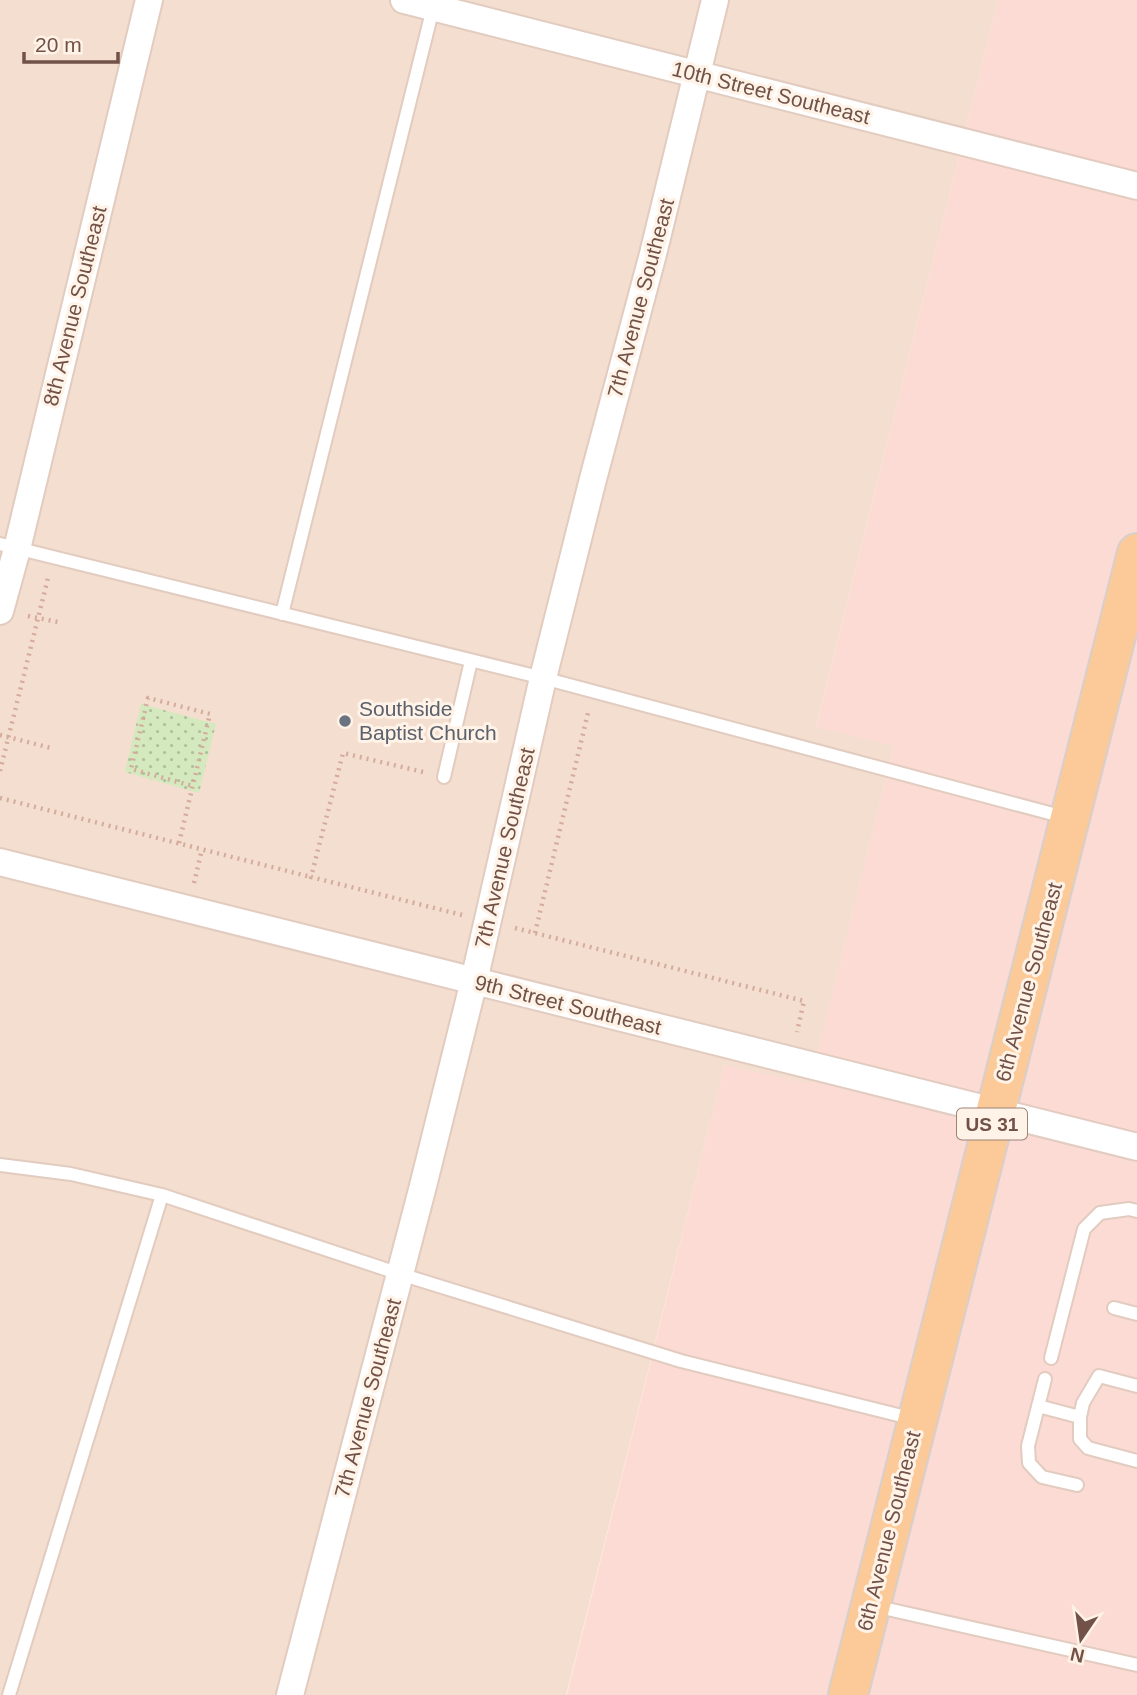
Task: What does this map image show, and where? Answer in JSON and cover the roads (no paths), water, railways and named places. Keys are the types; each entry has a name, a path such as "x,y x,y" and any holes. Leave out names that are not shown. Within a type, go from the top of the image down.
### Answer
{"main road":[{"name":"6th Avenue Southeast","path":"848,1695 1072,819 1137,553"}],"street":[{"name":"8th Avenue Southeast","path":"0,611 8,547 149,0"},
{"name":"10th Street Southeast","path":"404,0 434,3 698,74 1137,186"},
{"name":"7th Avenue Southeast","path":"290,1695 474,981 543,678 653,254 715,0"},
{"name":"9th Street Southeast","path":"0,862 1137,1147"}],"lane":[{"path":"282,614 434,3"},
{"path":"8,547 543,678 1072,819"},
{"path":"444,777 471,661"},
{"path":"0,1165 71,1174 162,1195 400,1274 681,1361 918,1420"},
{"path":"9,1695 162,1195"},
{"path":"1051,1358 1084,1229 1100,1213 1129,1209 1137,1212"},
{"path":"1114,1308 1137,1314"},
{"path":"1137,1386 1099,1376 1083,1403 1080,1417 1080,1439 1088,1448 1137,1461"},
{"path":"1045,1379 1028,1446 1029,1463 1042,1477 1077,1485"},
{"path":"1038,1406 1080,1417"},
{"path":"870,1605 1137,1665"}],"place":[{"name":"Southside Baptist Church","path":"345,721"}]}
